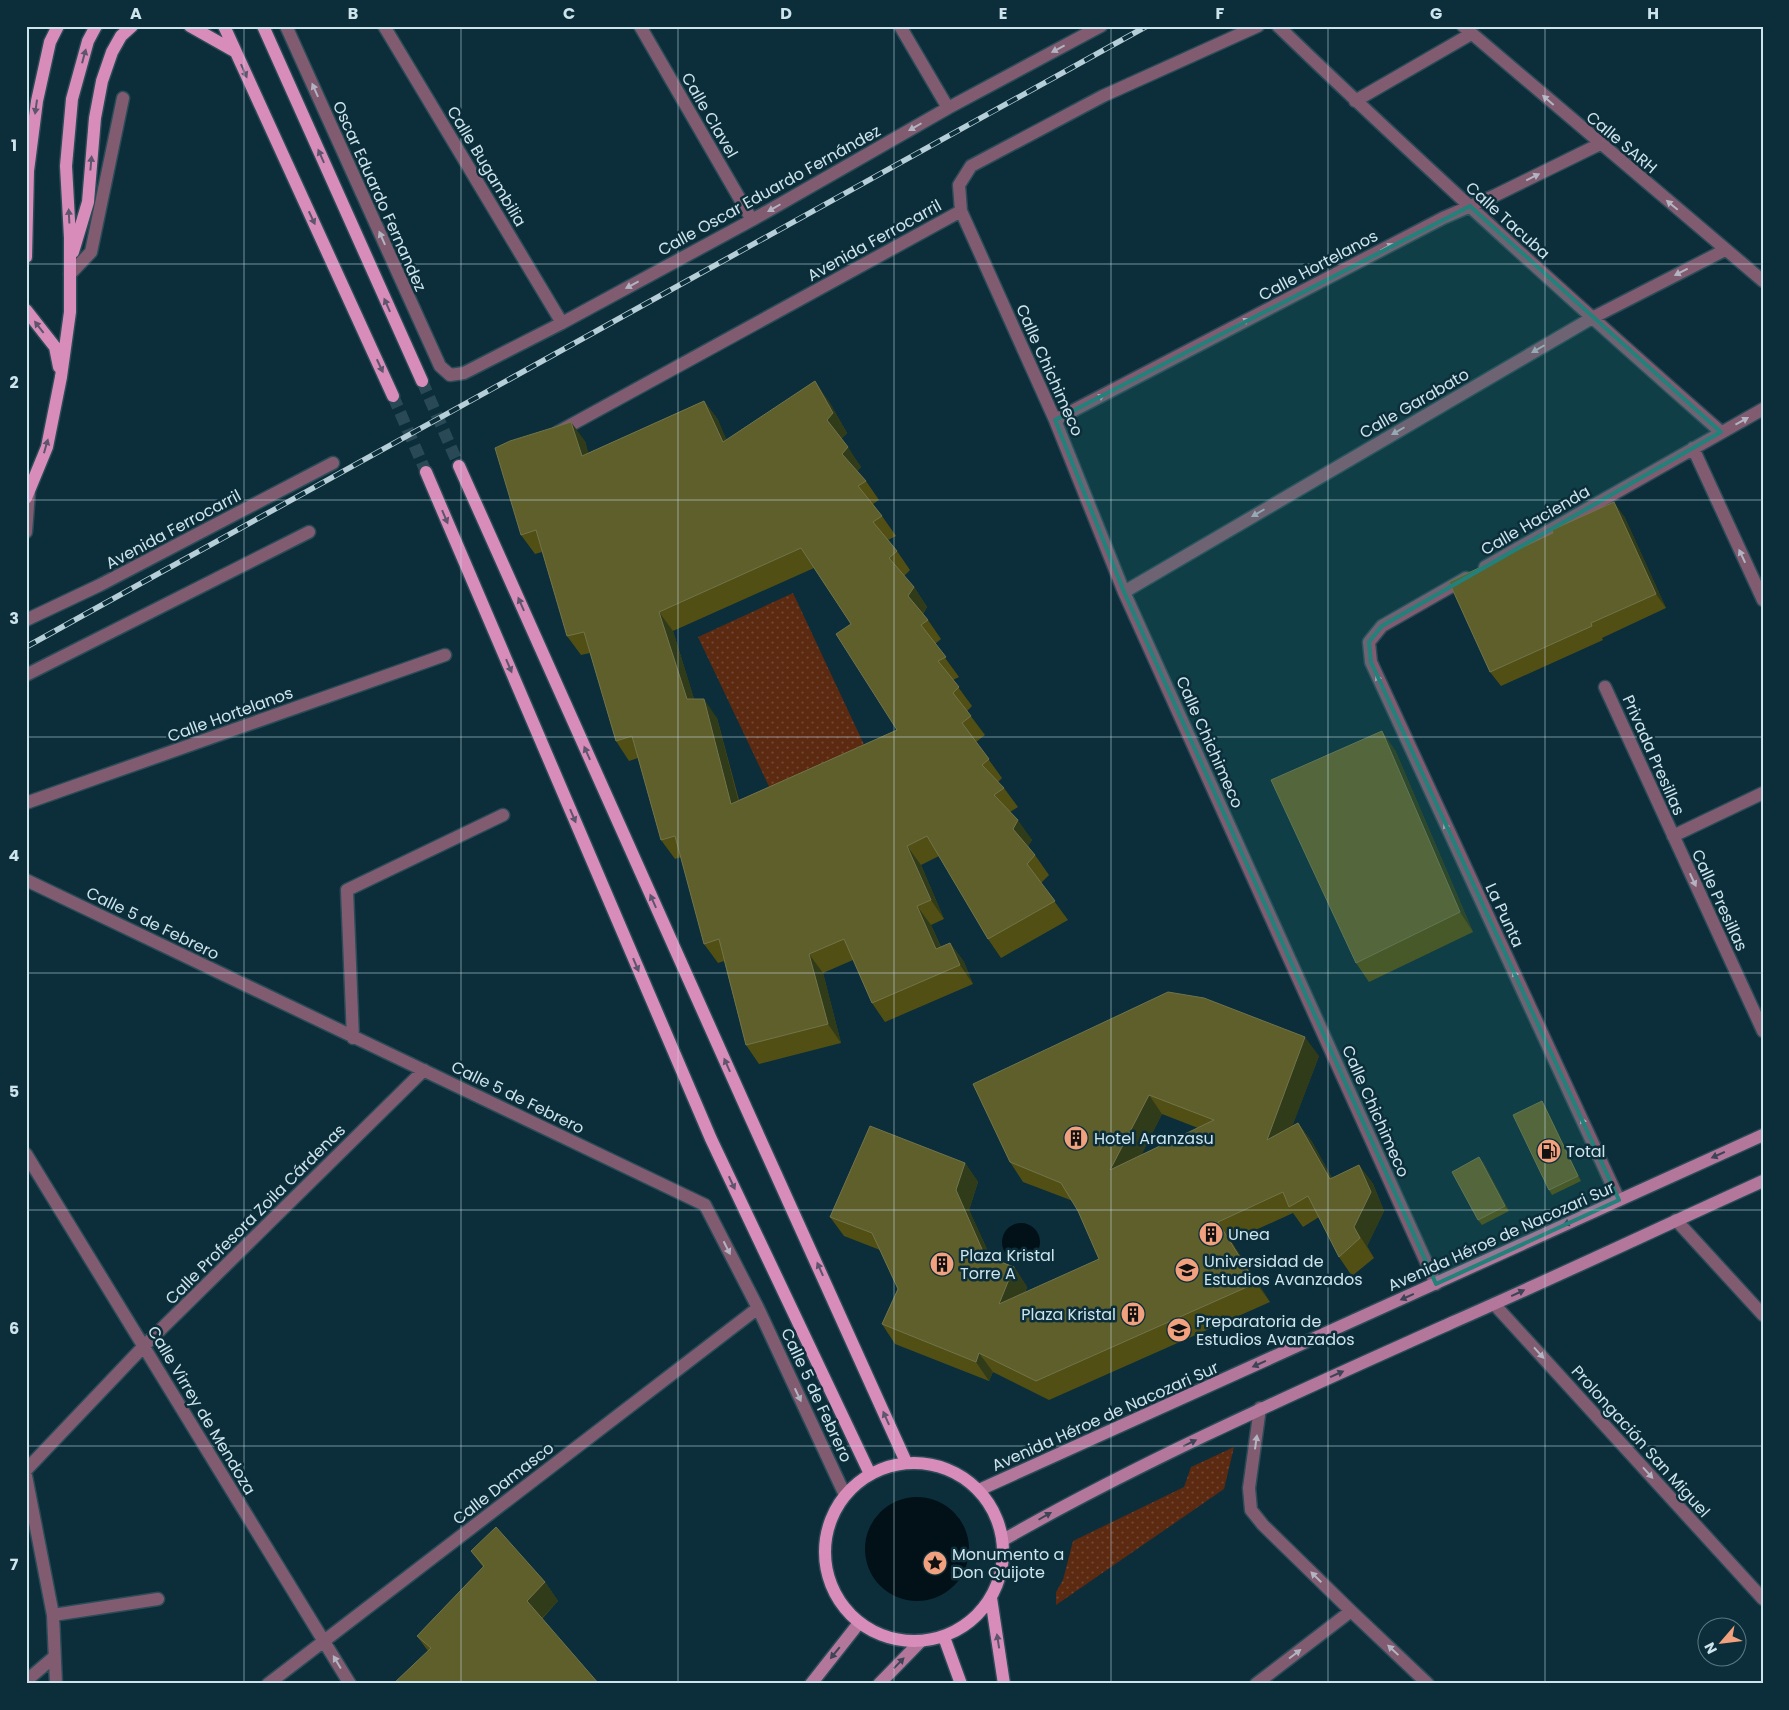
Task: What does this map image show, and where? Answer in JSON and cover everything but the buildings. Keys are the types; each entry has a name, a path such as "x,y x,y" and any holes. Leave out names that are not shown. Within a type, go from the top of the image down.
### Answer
{"main road":[{"path":"26,257 28,171 33,129 50,42 58,26"},
{"path":"28,495 47,447 61,377 70,312 70,238 66,166 72,99 88,41 96,26"},
{"path":"70,268 88,202 95,118 102,81 112,52 121,36 132,26"},
{"path":"190,26 236,52"},
{"path":"224,26 393,396"},
{"path":"263,26 422,381"},
{"path":"26,143 33,129"},
{"path":"26,310 55,347 61,377"},
{"path":"460,466 906,1462"},
{"path":"426,472 711,1139 870,1474"},
{"name":"Avenida Héroe de Nacozari Sur","path":"979,1490 1763,1135"},
{"path":"1003,1540 1054,1511 1260,1408 1763,1181"},
{"path":"906,1462 925,1462 951,1470 979,1490 994,1511 1003,1540 1002,1568 991,1598 972,1620 944,1637 920,1642 891,1639 859,1623 836,1596 825,1563 829,1523 845,1495 876,1470 906,1462"},
{"path":"991,1598 1004,1684"},
{"path":"810,1684 859,1623"},
{"path":"944,1637 961,1684"},
{"path":"879,1684 920,1642"}],"street":[{"name":"Oscar Eduardo Fernandez","path":"286,26 440,366 450,375"},
{"name":"Calle Bugambilia","path":"384,26 562,323"},
{"name":"Calle Clavel","path":"640,26 752,220"},
{"path":"900,26 948,108"},
{"name":"Calle Oscar Eduardo Fernández","path":"450,375 464,374 562,323 752,220 948,108 1101,26"},
{"name":"Avenida Ferrocarril","path":"550,436 961,211 959,185 971,166 1103,96 1258,26"},
{"name":"Calle Tacuba","path":"1278,26 1355,101 1592,318 1721,432"},
{"path":"1355,101 1467,30"},
{"name":"Calle SARH","path":"1467,30 1763,281"},
{"path":"70,268 91,252 123,98"},
{"name":"Calle Hortelanos","path":"1055,420 1434,222 1600,144"},
{"name":"Calle Chichimeco","path":"961,211 1055,420 1124,592 1436,1284"},
{"name":"Calle Garabato","path":"1124,592 1592,318 1725,250"},
{"name":"Calle Hacienda","path":"1369,642 1382,626 1763,409"},
{"path":"1692,448 1763,600"},
{"name":"Avenida Ferrocarril","path":"26,620 100,586 333,463"},
{"path":"26,532 28,495"},
{"path":"26,675 309,532"},
{"name":"La Punta","path":"1369,642 1370,662 1619,1200"},
{"name":"Calle Hortelanos","path":"26,803 445,655"},
{"name":"Privada Presillas","path":"1605,686 1672,836"},
{"path":"1672,836 1763,793"},
{"path":"353,1038 347,890 503,815"},
{"name":"Calle Presillas","path":"1672,836 1763,1031"},
{"name":"Calle 5 de Febrero","path":"26,880 705,1205 758,1308 845,1495"},
{"name":"Calle Profesora Zoila Cárdenas","path":"26,1470 144,1346 424,1070"},
{"name":"Calle Virrey de Mendoza","path":"26,1154 350,1684"},
{"path":"1676,1220 1763,1315"},
{"name":"Prolongación San Miguel","path":"1494,1304 1763,1599"},
{"name":"Calle Damasco","path":"268,1684 758,1308"},
{"path":"1260,1408 1249,1488 1251,1510 1263,1525 1351,1612 1428,1684"},
{"path":"26,1476 53,1615 56,1684"},
{"path":"53,1615 158,1599"},
{"path":"1256,1684 1351,1612"},
{"path":"26,1682 54,1657"}],"highlighted area":[{"path":"1470,206 1721,432 1382,626 1369,642 1371,662 1619,1200 1436,1284 1124,592 1055,420"}],"shaded area":[{"path":"793,593 868,753 773,795 698,637"},
{"path":"1021,1223 1034,1229 1040,1242 1034,1255 1021,1261 1008,1255 1002,1242 1008,1229"},
{"path":"1234,1447 1224,1489 1056,1605 1056,1592 1063,1580 1073,1541 1184,1487 1191,1467"},
{"path":"917,1497 937,1501 946,1505 954,1512 961,1520 965,1529 969,1549 965,1569 961,1578 954,1586 946,1593 937,1597 917,1601 897,1597 888,1593 880,1586 873,1578 869,1569 865,1549 869,1529 873,1520 880,1512 888,1505 897,1501"}],"tunnel":[{"path":"422,381 459,466"},
{"path":"393,396 426,472"}],"railway":[{"path":"26,647 1147,26"}],"place":[{"name":"Hotel Aranzasu","path":"1076,1138"},
{"name":"Total","path":"1549,1151"},
{"name":"Unea","path":"1211,1234"},
{"name":"Plaza Kristal Torre A","path":"942,1264"},
{"name":"Universidad de Estudios Avanzados","path":"1187,1270"},
{"name":"Plaza Kristal","path":"1133,1314"},
{"name":"Preparatoria de Estudios Avanzados","path":"1179,1330"},
{"name":"Monumento a Don Quijote","path":"935,1563"}]}
